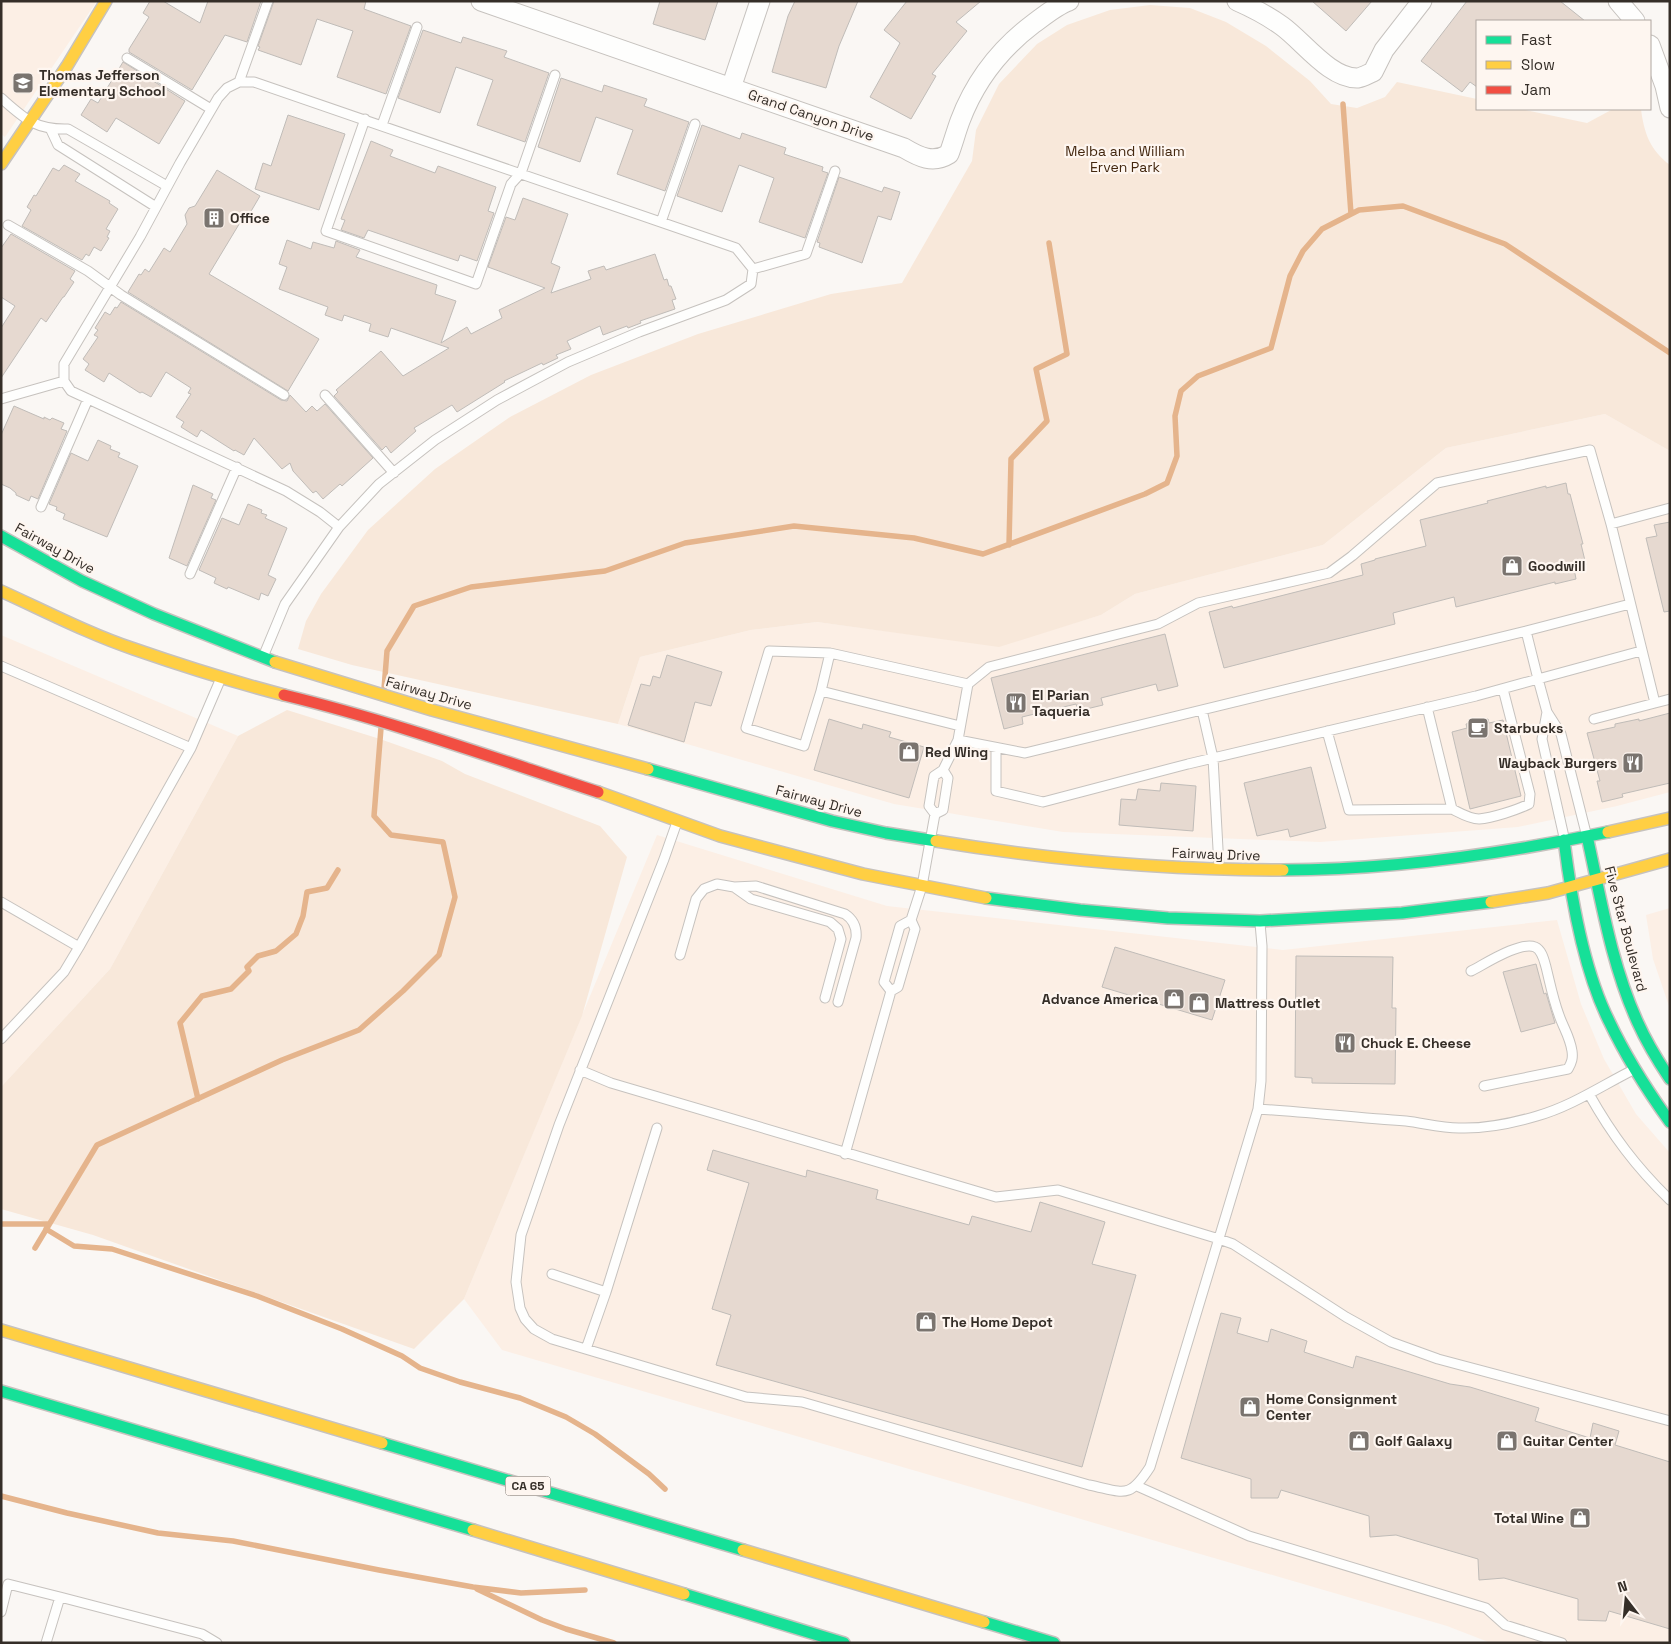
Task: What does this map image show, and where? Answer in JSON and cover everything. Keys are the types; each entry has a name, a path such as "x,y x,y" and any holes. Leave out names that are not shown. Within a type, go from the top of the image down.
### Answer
{"main road":[{"path":"1,164 67,66 106,1"},
{"name":"Fairway Drive","path":"1,536 82,581 154,614 263,658 432,710 832,821 931,840 1103,863 1219,870 1330,870 1415,863 1483,854 1587,836 1670,818"},
{"path":"1,591 66,622 133,648 258,688 322,704 426,735 720,836 863,874 1000,900 1168,918 1260,921 1312,919 1456,908 1540,895 1670,859"},
{"name":"Five Star Boulevard","path":"1587,836 1605,919 1621,980 1641,1029 1660,1057 1670,1079"},
{"path":"1564,840 1570,887 1589,968 1597,992 1608,1020 1634,1069 1645,1088 1670,1122"},
{"name":"CA 65","path":"1,1330 1054,1643"},
{"path":"1,1391 372,1500 844,1643"}],"street":[{"name":"Grand Canyon Drive","path":"481,1 518,7 731,88 904,148 919,157 934,160 949,154 971,96 996,57 1015,38 1044,16 1069,1"},
{"path":"731,88 760,1"},
{"path":"1237,1 1252,7 1282,26 1322,62 1341,74 1359,78 1373,72 1384,50 1422,1"},
{"path":"1618,1 1635,20"},
{"path":"1651,48 1665,86 1670,108"}],"lane":[{"path":"239,82 268,1"},
{"path":"382,125 417,27"},
{"path":"127,58 210,109"},
{"path":"365,119 326,231 476,284 511,184 521,173 555,75"},
{"path":"263,658 285,604 339,527 380,484 435,440 497,400 568,362 639,332 726,300 751,284 753,269 736,248 365,119 254,82 239,82 227,88 210,109 156,207 64,364 64,381 71,391 286,491 320,512 339,527"},
{"path":"1,98 30,122 51,130 68,129 168,186"},
{"path":"660,222 695,124"},
{"path":"51,130 58,145 156,207"},
{"path":"753,269 806,254 835,171"},
{"path":"8,225 88,271 110,287 284,395"},
{"path":"1,399 64,381"},
{"path":"325,396 394,473"},
{"path":"41,507 88,399"},
{"path":"845,1154 891,991 898,987 915,929 911,920 922,886 935,814 930,806 934,776 943,770 958,740 968,684 989,667 1158,624 1198,603 1329,573 1352,556 1437,483 1590,450 1611,524 1655,703"},
{"path":"190,574 237,467"},
{"path":"1611,524 1670,508"},
{"path":"958,740 1025,753 1630,604"},
{"path":"1526,631 1547,712 1561,734 1587,836"},
{"path":"830,653 821,691 804,746 746,728 769,651 830,653 968,684"},
{"path":"996,748 996,792 1043,802 1213,758 1503,689 1641,651"},
{"path":"1,666 192,748"},
{"path":"1,1039 64,972 192,748 221,677"},
{"path":"1327,731 1350,810 1452,808 1464,815 1477,819 1519,809 1529,804 1530,794 1503,689"},
{"path":"821,691 960,726"},
{"path":"1594,719 1670,699"},
{"path":"1427,707 1452,808"},
{"path":"1202,710 1213,758 1219,870"},
{"path":"1547,712 1542,739 1564,840"},
{"path":"935,814 943,810 948,778 943,770"},
{"path":"678,820 559,1124 522,1235 516,1282 520,1308 525,1319 534,1330 552,1340 746,1397 802,1402 1089,1485 1120,1491 1130,1491 1137,1486 1150,1467 1258,1109 1261,1081 1262,946 1260,921"},
{"path":"680,956 699,893 717,884 734,887 756,886 846,914 850,917 855,927 856,938 838,1002"},
{"path":"734,887 752,899 835,925 841,939 825,998"},
{"path":"2,903 78,947"},
{"path":"891,991 884,982 900,926 911,920"},
{"path":"1471,971 1508,952 1530,946 1536,947 1544,960 1559,1016 1570,1038 1572,1050 1573,1061 1568,1068 1484,1086"},
{"path":"1258,1109 1301,1111 1458,1128 1488,1126 1537,1116 1566,1105 1634,1069"},
{"path":"580,1070 611,1082 845,1154 996,1197 1058,1190 1219,1239 1233,1244 1346,1317 1391,1342 1438,1359 1670,1421"},
{"path":"1589,1094 1616,1139 1670,1200"},
{"path":"586,1349 606,1292 657,1128"},
{"path":"552,1274 606,1292"},
{"path":"1137,1486 1249,1536 1486,1608 1505,1625 1562,1643"},
{"path":"1,1612 5,1583 202,1634 216,1643"},
{"path":"46,1643 60,1597"}],"shaded area":[{"name":"Thomas Jefferson Elementary School","path":"1,1 97,1 5,137 1,134"},
{"path":"1605,414 1670,451 1670,792 1617,806 1518,827 1320,842 1063,832 894,804 618,724 640,657 751,630 817,622 999,646 1101,615 1135,594 1323,545 1446,448"},
{"path":"1,635 238,736 110,969 1,1087"},
{"path":"657,835 887,906 1283,950 1557,920 1581,1004 1604,1059 1636,1114 1670,1153 1670,1643 1491,1643 1447,1626 502,1350 464,1299"},
{"path":"1670,908 1670,1009 1653,959 1646,915"}],"green space":[{"name":"Melba and William Erven Park","path":"1150,5 1190,8 1226,22 1266,46 1310,81 1331,104 1357,108 1385,97 1397,82 1476,99 1476,110 1526,110 1587,123 1611,110 1641,110 1649,140 1657,153 1670,165 1670,451 1605,414 1446,448 1323,545 1135,594 1101,615 999,647 817,622 751,630 640,657 618,724 352,665 298,649 306,621 321,594 368,530 435,469 510,417 591,375 698,334 831,294 902,283 972,161 976,130 999,84 1037,44 1067,25 1110,10"},
{"path":"287,710 380,739 442,761 465,774 600,826 627,857 582,1016 464,1299 414,1349 93,1235 1,1209 1,1087 110,969 238,736"}],"building":[{"path":"150,1 163,1 200,23 208,1 261,1 247,42 225,35 192,90 129,52 149,17 143,13"},
{"path":"274,1 366,1 364,9 411,26 386,94 337,77 353,31 317,19 301,65 258,50"},
{"path":"660,1 718,1 705,40 653,24"},
{"path":"795,1 858,1 839,46 826,88 772,72 788,16"},
{"path":"907,1 981,1 956,22 967,31 932,74 936,76 911,119 870,97 900,43 884,30"},
{"path":"1312,1 1372,1 1346,31"},
{"path":"1467,1 1560,1 1584,20 1476,20 1476,86 1470,82 1462,92 1421,61"},
{"path":"423,30 461,43 463,37 507,51 504,57 549,73 525,142 477,125 493,80 456,67 440,113 398,98"},
{"path":"123,62 185,101 159,144 116,118 107,132 81,115 91,99 98,103"},
{"path":"561,78 602,92 604,85 647,99 644,106 689,122 665,191 617,174 633,130 596,117 580,162 538,147"},
{"path":"288,115 345,134 319,210 255,189 263,163 271,166"},
{"path":"702,125 740,139 742,133 786,148 784,154 823,167 822,171 828,173 805,238 759,222 774,178 739,165 722,212 677,196"},
{"path":"371,141 393,150 390,156 435,173 438,166 496,187 488,211 494,213 477,261 460,255 458,261 368,230 364,238 341,230 345,220 341,219"},
{"path":"64,165 80,174 75,181 110,201 109,203 118,209 106,229 110,231 107,237 109,238 101,251 94,247 89,256 86,254 82,260 22,226 31,210 27,207 34,195 36,196 53,168 59,171"},
{"path":"217,170 260,196 250,213 247,211 209,274 319,339 288,391 128,292 139,274 141,275 145,269 149,272 164,248 170,252 187,224 185,215 189,208 195,206"},
{"path":"839,177 882,192 884,187 900,192 891,220 878,216 862,263 819,247 820,243 817,242"},
{"path":"523,198 568,214 551,263 560,267 551,293 591,279 588,271 604,266 606,270 655,254 664,280 667,279 676,299 672,300 675,309 640,321 641,323 628,328 627,326 603,335 600,326 567,341 571,349 556,355 558,358 543,365 542,363 504,381 457,412 452,405 414,428 416,431 391,453 386,446 382,450 334,396 338,392 336,390 381,351 403,376 449,348 391,328 388,337 369,331 371,324 344,315 342,321 325,315 328,307 279,289 287,267 279,264 287,240 311,249 313,242 334,248 336,241 360,250 356,257 437,285 435,294 456,301 441,343 467,327 471,334 502,318 499,310 545,288 488,267 506,217 515,220"},
{"path":"11,234 75,271 70,279 74,282 64,297 46,322 41,318 1,378 1,328 15,306 1,297 1,248"},
{"path":"121,302 281,400 287,401 290,395 306,412 312,406 317,411 325,404 373,458 342,486 340,484 323,499 316,491 313,493 293,471 290,463 282,469 254,438 244,455 234,451 201,430 197,437 181,427 184,422 176,417 191,394 188,393 191,388 166,372 151,397 142,392 140,393 109,373 104,382 85,370 89,364 83,359 98,337 94,335 98,330 95,328 105,312 110,315"},
{"path":"14,406 44,419 44,417 50,420 52,418 64,423 61,429 67,431 38,499 31,496 29,501 16,495 10,488 1,484 1,435"},
{"path":"98,440 111,446 110,449 120,453 118,457 138,466 107,537 63,519 65,514 56,510 57,507 49,504 71,453 88,461"},
{"path":"1566,483 1583,544 1581,544 1586,565 1574,568 1576,579 1555,584 1555,582 1456,607 1454,597 1393,613 1395,624 1224,668 1209,612 1232,606 1233,608 1363,575 1361,564 1426,546 1420,520 1546,486 1546,488"},
{"path":"193,485 213,494 211,498 216,500 187,566 169,558"},
{"path":"248,504 262,510 261,513 267,515 265,518 287,528 268,575 276,579 268,596 261,593 259,600 214,583 216,578 199,570 222,518 239,525"},
{"path":"1670,522 1670,611 1664,612 1646,538 1657,536 1654,525"},
{"path":"1165,634 1178,686 1158,691 1156,684 1101,698 1103,705 1078,711 1076,704 1022,717 1023,724 1004,729 991,678"},
{"path":"667,655 722,672 711,706 695,702 684,742 628,725 641,684 650,686 653,676 660,678"},
{"name":"Wayback Burgers","path":"1670,713 1670,783 1622,794 1623,797 1602,802 1597,781 1600,781 1587,733 1615,727 1615,724 1639,719 1639,721"},
{"path":"829,719 862,729 863,724 891,732 889,737 924,747 909,798 814,770"},
{"path":"1488,719 1489,723 1503,720 1521,796 1470,809 1452,732 1467,728 1466,724"},
{"path":"1311,767 1326,828 1290,837 1288,829 1257,836 1244,783"},
{"path":"1161,783 1196,786 1193,831 1119,825 1121,799 1136,800 1138,789 1160,791"},
{"path":"1115,947 1225,980 1212,1020 1102,987"},
{"name":"Chuck E. Cheese","path":"1296,956 1393,957 1392,1008 1396,1008 1395,1084 1312,1083 1312,1078 1295,1077"},
{"path":"1536,964 1544,994 1546,993 1555,1023 1521,1032 1503,972"},
{"name":"The Home Depot","path":"713,1150 806,1177 807,1170 878,1190 876,1199 969,1225 972,1216 1031,1232 1040,1202 1105,1222 1092,1264 1136,1275 1082,1467 716,1365 731,1315 712,1309 749,1183 707,1170"},
{"path":"1221,1313 1241,1318 1237,1333 1268,1342 1271,1329 1307,1341 1304,1352 1353,1368 1356,1356 1450,1384 1470,1387 1539,1408 1535,1421 1590,1438 1593,1423 1619,1431 1615,1445 1670,1462 1670,1629 1609,1611 1606,1621 1578,1620 1578,1599 1504,1578 1479,1580 1478,1559 1396,1535 1370,1537 1369,1516 1281,1490 1278,1498 1251,1498 1251,1479 1181,1458"}],"waterway":[{"path":"1343,104 1351,214"},
{"path":"384,689 387,651 414,606 471,587 605,571 685,543 794,526 914,538 983,554 1145,494 1167,483 1177,456 1175,416 1181,391 1198,376 1271,348 1290,276 1303,251 1322,229 1359,210 1403,206 1505,244 1670,353"},
{"path":"1009,545 1011,459 1047,421 1036,369 1067,354 1049,243"},
{"path":"35,1248 97,1145 282,1060 359,1030 403,991 439,955 455,897 443,842 391,835 374,816 381,728"},
{"path":"198,1099 180,1023 202,996 231,989 249,971 247,967 258,956 276,951 296,934 303,916 307,892 327,888 338,870"},
{"path":"1,1224 49,1224"},
{"path":"46,1229 74,1246 112,1249 257,1296 342,1329 402,1356 420,1368 460,1382 520,1398 566,1417 595,1434 649,1474 665,1489"},
{"path":"1,1496 158,1533 233,1541 473,1587 521,1593 585,1590"},
{"path":"477,1589 542,1620 614,1643"}],"traffic: fast":[{"path":"1,536 82,581 154,614 275,662"},
{"path":"648,769 832,821 886,833 936,841"},
{"path":"1283,870 1406,864 1487,854 1608,832"},
{"path":"1587,836 1608,931 1621,978 1641,1030 1670,1079"},
{"path":"1564,840 1579,932 1600,1001 1630,1060 1670,1122"},
{"path":"986,898 1080,910 1168,918 1260,921 1402,913 1491,902"},
{"path":"1,1391 473,1530"},
{"path":"382,1443 743,1550"},
{"path":"684,1594 844,1643"},
{"path":"984,1622 1054,1643"}],"traffic: slow":[{"path":"1,164 67,66 106,1"},
{"path":"1,591 117,643 209,674 284,695"},
{"path":"275,662 432,710 648,769"},
{"path":"598,792 720,836 863,874 986,898"},
{"path":"1608,832 1670,818"},
{"path":"936,841 1022,854 1109,863 1240,870 1283,870"},
{"path":"1491,902 1548,893 1670,859"},
{"path":"1,1330 382,1443"},
{"path":"473,1530 684,1594"},
{"path":"743,1550 984,1622"}],"traffic: jam":[{"path":"284,695 403,728 598,792"}],"place":[{"name":"Thomas Jefferson Elementary School","path":"23,83"},
{"name":"Office","path":"214,218"},
{"name":"Goodwill","path":"1512,566"},
{"name":"El Parian Taqueria","path":"1016,703"},
{"name":"Starbucks","path":"1478,728"},
{"name":"Red Wing","path":"909,752"},
{"name":"Wayback Burgers","path":"1633,763"},
{"name":"Advance America","path":"1174,999"},
{"name":"Mattress Outlet","path":"1199,1003"},
{"name":"Chuck E. Cheese","path":"1345,1043"},
{"name":"The Home Depot","path":"926,1322"},
{"name":"Home Consignment Center","path":"1250,1407"},
{"name":"Golf Galaxy","path":"1359,1441"},
{"name":"Guitar Center","path":"1507,1441"},
{"name":"Total Wine","path":"1580,1518"}]}
